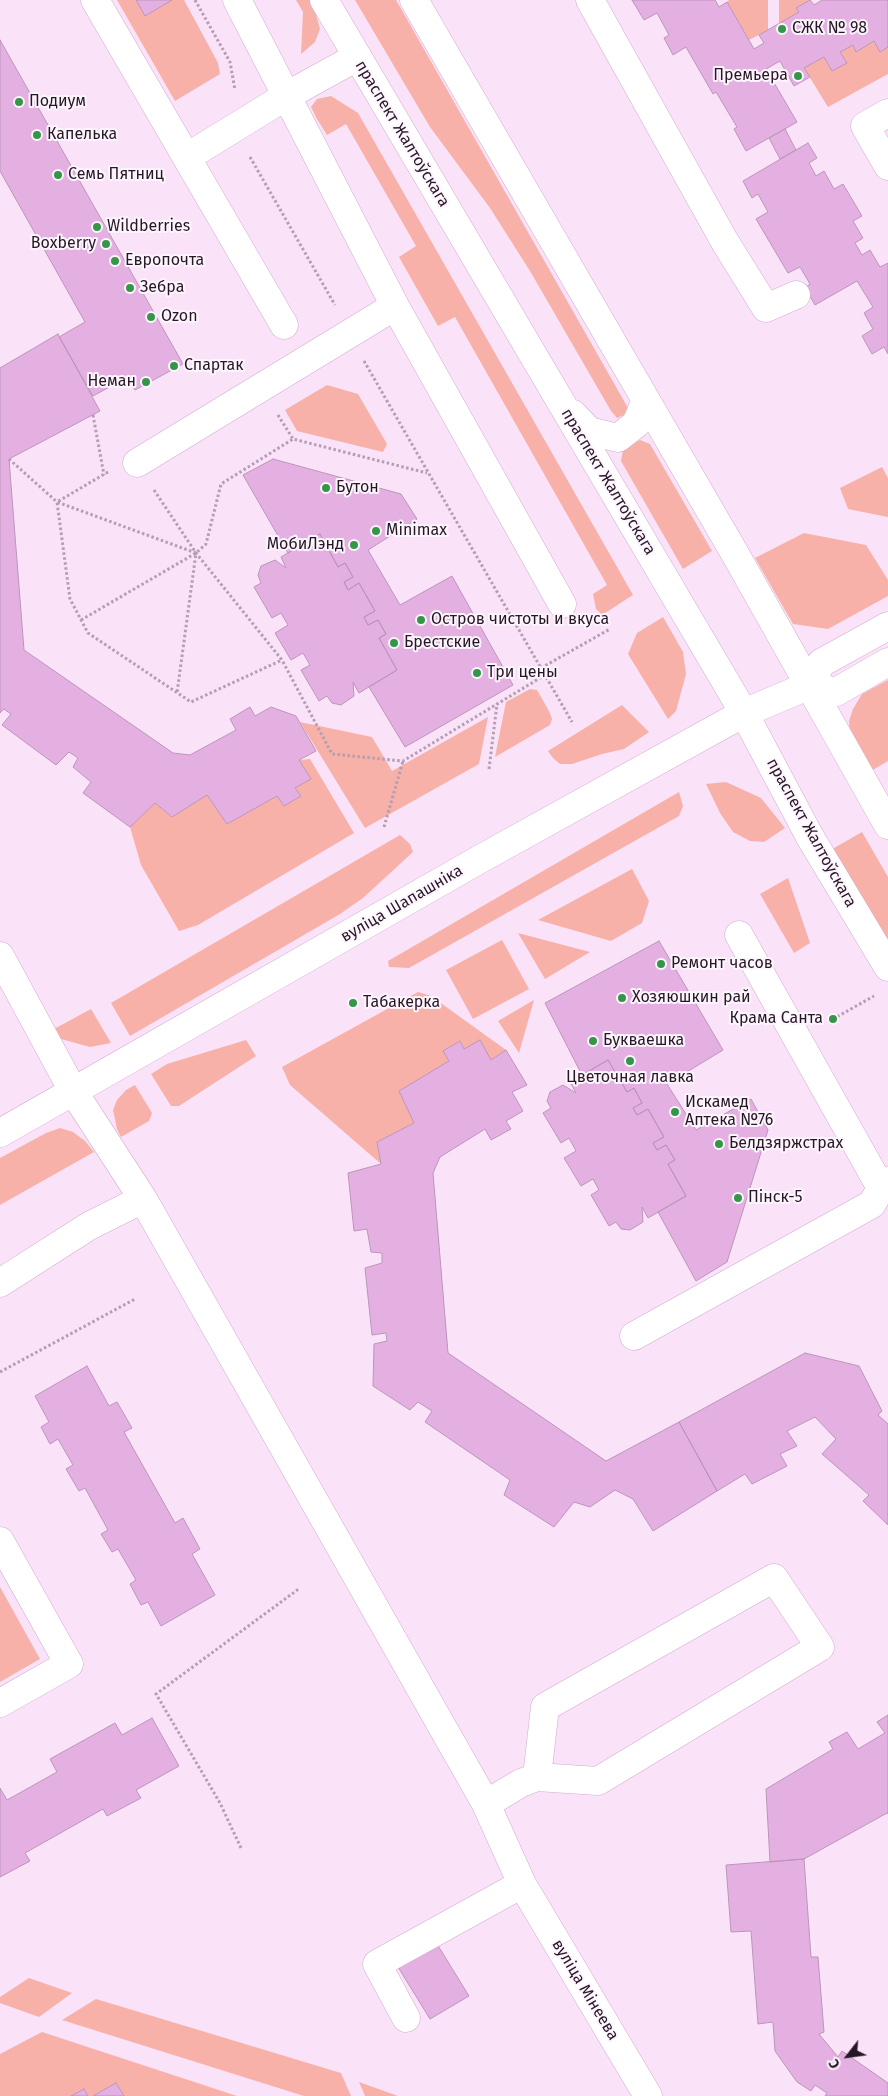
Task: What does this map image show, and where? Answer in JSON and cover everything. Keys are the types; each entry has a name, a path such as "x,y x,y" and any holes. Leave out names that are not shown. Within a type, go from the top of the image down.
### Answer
{"main road":[{"path":"95,0 284,325"},
{"path":"237,0 288,95 394,306 562,604"},
{"name":"праспект Жалтоўскага","path":"324,0 744,713 884,980"},
{"path":"414,0 810,685 888,825"},
{"path":"590,0 725,242 766,308 796,296"},
{"path":"187,157 288,95 357,57"},
{"path":"888,113 865,126 888,166"},
{"path":"137,463 394,306"},
{"path":"560,401 589,431 618,438 636,424 646,400"},
{"path":"810,685 821,663 888,626"},
{"path":"810,685 836,692 888,662"},
{"name":"вуліца Шапашніка","path":"0,1133 482,858 744,713 810,685"},
{"path":"634,1336 872,1204 885,1185 739,936"},
{"name":"вуліца Мінеева","path":"0,956 10,997 143,1199 486,1804 522,1884 648,2096"},
{"path":"0,1283 89,1226 143,1199"},
{"path":"0,1540 69,1664 0,1703"},
{"path":"486,1804 521,1783 537,1776 598,1781 820,1647 774,1578 545,1708 537,1776"},
{"path":"406,2018 376,1964 522,1884"}],"path":[{"path":"195,0 230,62 249,154 350,332 358,350 572,722"},
{"path":"278,414 293,439 428,473"},
{"path":"93,415 104,474"},
{"path":"81,620 196,553 206,544 221,484 293,439"},
{"path":"57,502 133,457 196,553 282,660 332,754 403,761 545,675"},
{"path":"9,459 57,502 196,553"},
{"path":"57,502 70,598 88,633 191,702 282,660"},
{"path":"177,693 196,553"},
{"path":"540,668 610,628"},
{"path":"488,769 497,704"},
{"path":"384,827 403,761"},
{"path":"833,1019 884,980"},
{"path":"0,1372 136,1299"},
{"path":"241,1848 220,1803 156,1694 300,1588"}],"shaded area":[{"path":"117,0 184,0 218,63 220,74 175,101"},
{"path":"296,0 312,0 320,29 315,42 301,54 303,12"},
{"path":"355,0 396,0 628,408 624,415 617,418 611,411 530,271 490,208 430,127"},
{"path":"729,0 768,0 768,30 749,40 727,2"},
{"path":"779,0 810,0 796,8 799,12 779,24"},
{"path":"874,41 880,51 888,47 888,74 828,107 804,68 824,57 832,71 846,63 840,52 853,45 856,51"},
{"path":"331,96 358,113 633,595 602,615 596,609 593,594 607,585 455,317 438,326 399,257 416,246 346,124 327,135 317,119 311,107 317,99"},
{"path":"327,385 358,394 387,444 383,452 297,431 285,410"},
{"path":"640,440 650,444 712,551 683,569 621,461 623,450"},
{"path":"882,467 888,478 888,517 848,509 840,488"},
{"path":"804,533 866,545 888,580 888,596 828,629 793,624 755,558"},
{"path":"663,617 683,652 686,674 676,711 668,719 628,654 637,633"},
{"path":"888,680 888,761 866,774 850,735 849,721 853,709 862,694"},
{"path":"530,689 537,690 549,711 552,719 550,725 495,757 506,702"},
{"path":"622,705 649,732 624,749 572,764 560,764 548,751"},
{"path":"488,717 479,764 365,828 300,722 372,737 392,771"},
{"path":"310,759 354,833 198,925 179,931 141,865 130,827 155,803 172,817 207,795 227,824 277,796 284,806 301,796 295,788 311,779 299,760"},
{"path":"726,782 761,798 785,828 764,842 750,841 733,832 720,813 706,784"},
{"path":"679,792 683,806 679,816 409,968 389,967 388,961"},
{"path":"862,832 888,877 888,954 829,851"},
{"path":"400,835 410,844 413,852 363,898 340,914 130,1036 111,1003"},
{"path":"632,869 649,901 642,923 611,941 538,920"},
{"path":"788,878 810,943 794,953 760,894"},
{"path":"518,933 590,952 545,979"},
{"path":"502,940 529,989 473,1019 446,970"},
{"path":"418,992 431,996 506,1050 491,1060 464,1049 460,1041 443,1051 449,1061 399,1091 414,1123 377,1142 381,1164 290,1085 282,1067"},
{"path":"534,1000 519,1053 498,1021"},
{"path":"91,1009 111,1043 90,1047 61,1039 54,1029"},
{"path":"246,1040 256,1056 179,1106 171,1106 151,1074 167,1064"},
{"path":"135,1085 152,1113 149,1121 121,1137 117,1129 113,1110 117,1100 126,1090"},
{"path":"60,1128 73,1132 85,1141 94,1152 0,1205 0,1158 46,1133"},
{"path":"0,1587 40,1659 0,1682"},
{"path":"29,1978 72,1993 39,2017 0,2003 0,1997"},
{"path":"96,1999 341,2073 351,2096 304,2096 62,2020"},
{"path":"42,2032 237,2096 124,2096 116,2083 93,2096 88,2096 84,2089 71,2096 0,2096 0,2054"},
{"path":"359,2082 398,2096 365,2096"}],"building":[{"path":"136,0 172,0 145,16"},
{"path":"632,0 715,0 719,7 727,2 754,49 764,43 759,35 799,12 796,8 810,0 814,5 822,0 888,0 888,47 880,52 874,41 856,52 853,45 840,52 847,63 832,71 824,57 804,68 810,77 794,86 780,61 766,69 797,122 746,151 734,129 737,127 716,92 713,94 686,47 673,55 664,38 669,35 657,13 644,20"},
{"path":"0,40 183,364 135,390 128,377 93,396 59,337 85,322 0,171"},
{"path":"785,129 796,150 780,159 769,138"},
{"path":"808,143 817,158 809,163 816,176 824,171 834,189 843,184 862,216 853,221 863,238 855,243 862,255 870,250 880,267 888,263 888,354 884,347 872,354 862,336 873,329 864,313 873,307 857,281 815,305 805,288 810,284 800,267 788,273 756,219 768,212 758,194 752,198 743,181"},
{"path":"58,334 100,411 9,459 24,650 173,753 190,755 236,730 230,719 250,707 255,716 271,707 296,716 316,751 299,760 311,779 295,788 301,796 284,806 277,796 227,824 207,795 172,817 155,803 130,827 83,793 91,782 73,767 78,758 69,752 56,765 2,725 11,714 4,709 0,713 0,368"},
{"path":"273,459 401,494 417,519 368,550 400,605 452,576 513,685 405,747 369,687 397,670 379,638 386,634 378,620 368,625 364,617 375,611 359,583 348,590 344,582 353,577 345,563 338,567 320,534 288,553 243,475"},
{"path":"320,534 338,567 345,563 353,577 344,582 348,590 359,583 375,611 364,617 368,625 378,620 386,634 379,638 397,670 359,693 353,682 354,696 341,705 332,703 327,696 319,701 301,670 310,665 303,653 291,660 275,633 288,625 281,613 272,618 254,587 261,583 258,575 261,566 275,560 286,568 281,557"},
{"path":"659,941 723,1050 667,1084 696,1130 751,1099 768,1130 727,1262 696,1281 658,1212 686,1196 668,1164 675,1160 666,1145 657,1150 653,1143 664,1137 648,1109 637,1115 633,1108 642,1103 634,1088 627,1092 608,1060 582,1075 545,1003"},
{"path":"480,1040 491,1060 506,1050 527,1085 512,1092 523,1111 506,1121 511,1129 491,1140 485,1129 440,1157 433,1173 448,1353 606,1461 679,1422 717,1491 653,1531 633,1499 615,1490 590,1507 574,1502 554,1527 504,1495 510,1480 425,1422 432,1411 418,1402 410,1410 373,1386 374,1344 387,1341 386,1333 372,1335 365,1268 382,1263 382,1253 371,1252 367,1229 354,1231 348,1173 381,1164 377,1142 414,1123 399,1091 449,1061 443,1051 460,1041 464,1049"},
{"path":"608,1060 627,1092 634,1088 642,1103 633,1108 637,1115 648,1109 664,1137 653,1143 657,1150 666,1145 675,1160 668,1164 686,1196 648,1218 642,1207 643,1222 630,1230 621,1229 616,1222 609,1226 591,1195 599,1190 593,1179 581,1186 564,1158 576,1151 569,1138 561,1143 543,1113 551,1108 547,1101 550,1092 563,1085 576,1093 570,1082"},
{"path":"805,1353 859,1366 882,1411 878,1415 888,1424 888,1525 863,1501 869,1495 822,1454 836,1439 815,1417 787,1431 797,1446 780,1454 787,1466 752,1484 745,1474 717,1491 679,1422"},
{"path":"87,1366 109,1406 117,1402 132,1428 124,1432 175,1523 183,1518 200,1549 192,1554 215,1595 161,1626 148,1602 141,1605 130,1584 136,1580 118,1549 112,1552 101,1534 108,1530 85,1488 79,1491 66,1469 73,1465 58,1439 50,1444 41,1427 49,1422 35,1396"},
{"path":"888,1715 888,1814 804,1859 770,1862 766,1789 833,1749 829,1742 847,1732 858,1749 885,1733 877,1722"},
{"path":"152,1718 179,1766 136,1790 141,1798 107,1816 103,1809 25,1853 30,1861 0,1877 0,1788 7,1800 57,1772 50,1759 115,1723 122,1735"},
{"path":"804,1859 811,1957 818,1957 824,2032 819,2034 838,2057 842,2051 888,2083 888,2096 825,2096 827,2093 815,2085 811,2091 797,2082 775,2051 773,2022 758,2024 751,1931 731,1932 726,1865"},
{"path":"437,1944 469,1996 430,2019 398,1967"},
{"path":"116,2083 124,2096 93,2096"},
{"path":"84,2089 88,2096 71,2096"}],"place":[{"name":"СЖК № 98","path":"782,29"},
{"name":"Премьера","path":"798,76"},
{"name":"Подиум","path":"19,102"},
{"name":"Капелька","path":"37,135"},
{"name":"Семь Пятниц","path":"58,175"},
{"name":"Wildberries","path":"97,227"},
{"name":"Boxberry","path":"106,244"},
{"name":"Европочта","path":"115,261"},
{"name":"Зебра","path":"130,288"},
{"name":"Ozon","path":"151,317"},
{"name":"Спартак","path":"174,366"},
{"name":"Неман","path":"146,382"},
{"name":"Бутон","path":"326,488"},
{"name":"Minimax","path":"376,531"},
{"name":"МобиЛэнд","path":"354,545"},
{"name":"Остров чистоты и вкуса","path":"421,620"},
{"name":"Брестские","path":"394,643"},
{"name":"Три цены","path":"477,673"},
{"name":"Ремонт часов","path":"661,964"},
{"name":"Хозяюшкин рай","path":"622,998"},
{"name":"Табакерка","path":"353,1003"},
{"name":"Крама Санта","path":"833,1019"},
{"name":"Букваешка","path":"593,1041"},
{"name":"Цветочная лавка","path":"630,1061"},
{"name":"Искамед Аптека №76","path":"675,1112"},
{"name":"Белдзяржстрах","path":"719,1144"},
{"name":"Пінск-5","path":"738,1198"}]}
